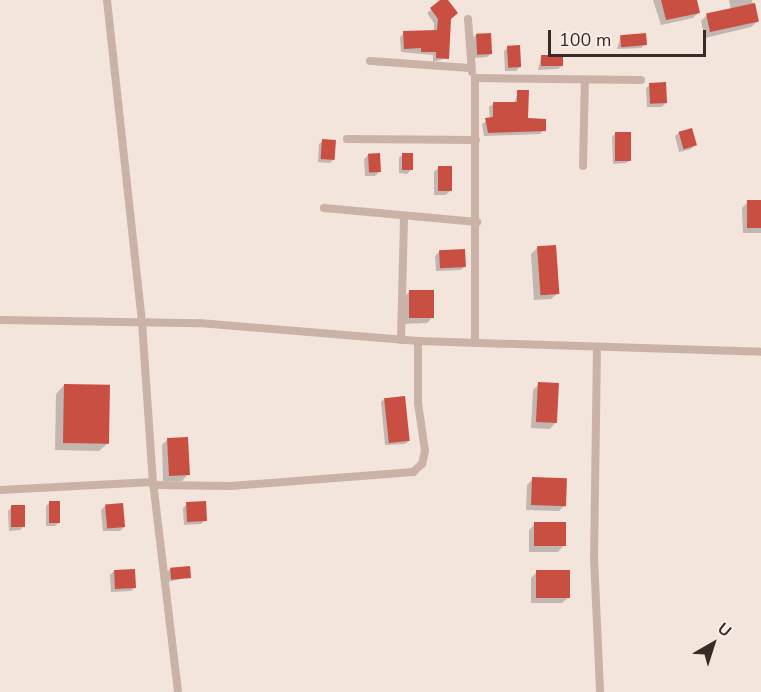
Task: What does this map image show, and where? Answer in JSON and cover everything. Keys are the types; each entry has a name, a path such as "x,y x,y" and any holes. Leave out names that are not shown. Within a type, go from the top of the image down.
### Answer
{"street":[{"path":"107,0 142,322 147,484 178,692"},
{"path":"468,19 470,68 475,78 477,222 475,343"},
{"path":"370,61 470,68"},
{"path":"475,78 641,80"},
{"path":"583,166 585,80"},
{"path":"347,139 476,140"},
{"path":"324,208 477,222"},
{"path":"401,340 404,217"},
{"path":"0,320 199,323 418,341 761,352"},
{"path":"0,490 147,484 231,486 413,472 422,464 425,451 418,403 418,341"},
{"path":"597,347 594,558 600,692"}],"building":[{"path":"440,0 448,0 458,13 451,19 449,59 436,58 436,52 421,52 421,48 404,49 403,31 437,30 438,19 430,8"},
{"path":"661,0 697,0 700,13 666,20"},
{"path":"755,3 759,22 710,32 706,13"},
{"path":"491,33 492,54 477,55 476,34"},
{"path":"646,33 647,45 621,47 620,35"},
{"path":"520,45 521,67 508,68 507,46"},
{"path":"541,55 563,55 563,66 541,66"},
{"path":"666,82 667,103 650,104 649,83"},
{"path":"517,90 529,90 528,118 546,119 546,131 488,133 485,118 493,117 493,102 517,102"},
{"path":"692,128 697,145 684,149 679,132"},
{"path":"615,132 631,132 631,161 615,161"},
{"path":"322,139 336,140 335,160 321,159"},
{"path":"380,153 381,172 369,173 368,154"},
{"path":"402,153 413,153 413,170 402,170"},
{"path":"438,166 452,166 452,191 438,191"},
{"path":"747,200 761,200 761,228 747,228"},
{"path":"556,245 559,294 540,295 537,246"},
{"path":"465,249 466,267 440,268 439,250"},
{"path":"409,290 434,290 434,318 409,318"},
{"path":"538,382 559,383 557,423 536,422"},
{"path":"64,384 110,385 109,444 63,443"},
{"path":"405,396 410,441 389,443 384,398"},
{"path":"188,437 190,475 169,476 167,438"},
{"path":"532,477 567,478 566,506 531,505"},
{"path":"49,501 60,501 60,523 49,523"},
{"path":"206,501 207,521 187,522 186,502"},
{"path":"123,503 125,527 107,528 105,505"},
{"path":"11,505 25,505 25,527 11,527"},
{"path":"534,522 566,522 566,546 534,546"},
{"path":"190,566 191,578 171,580 170,568"},
{"path":"135,569 136,588 115,589 114,570"},
{"path":"536,570 570,570 570,598 536,598"}]}
